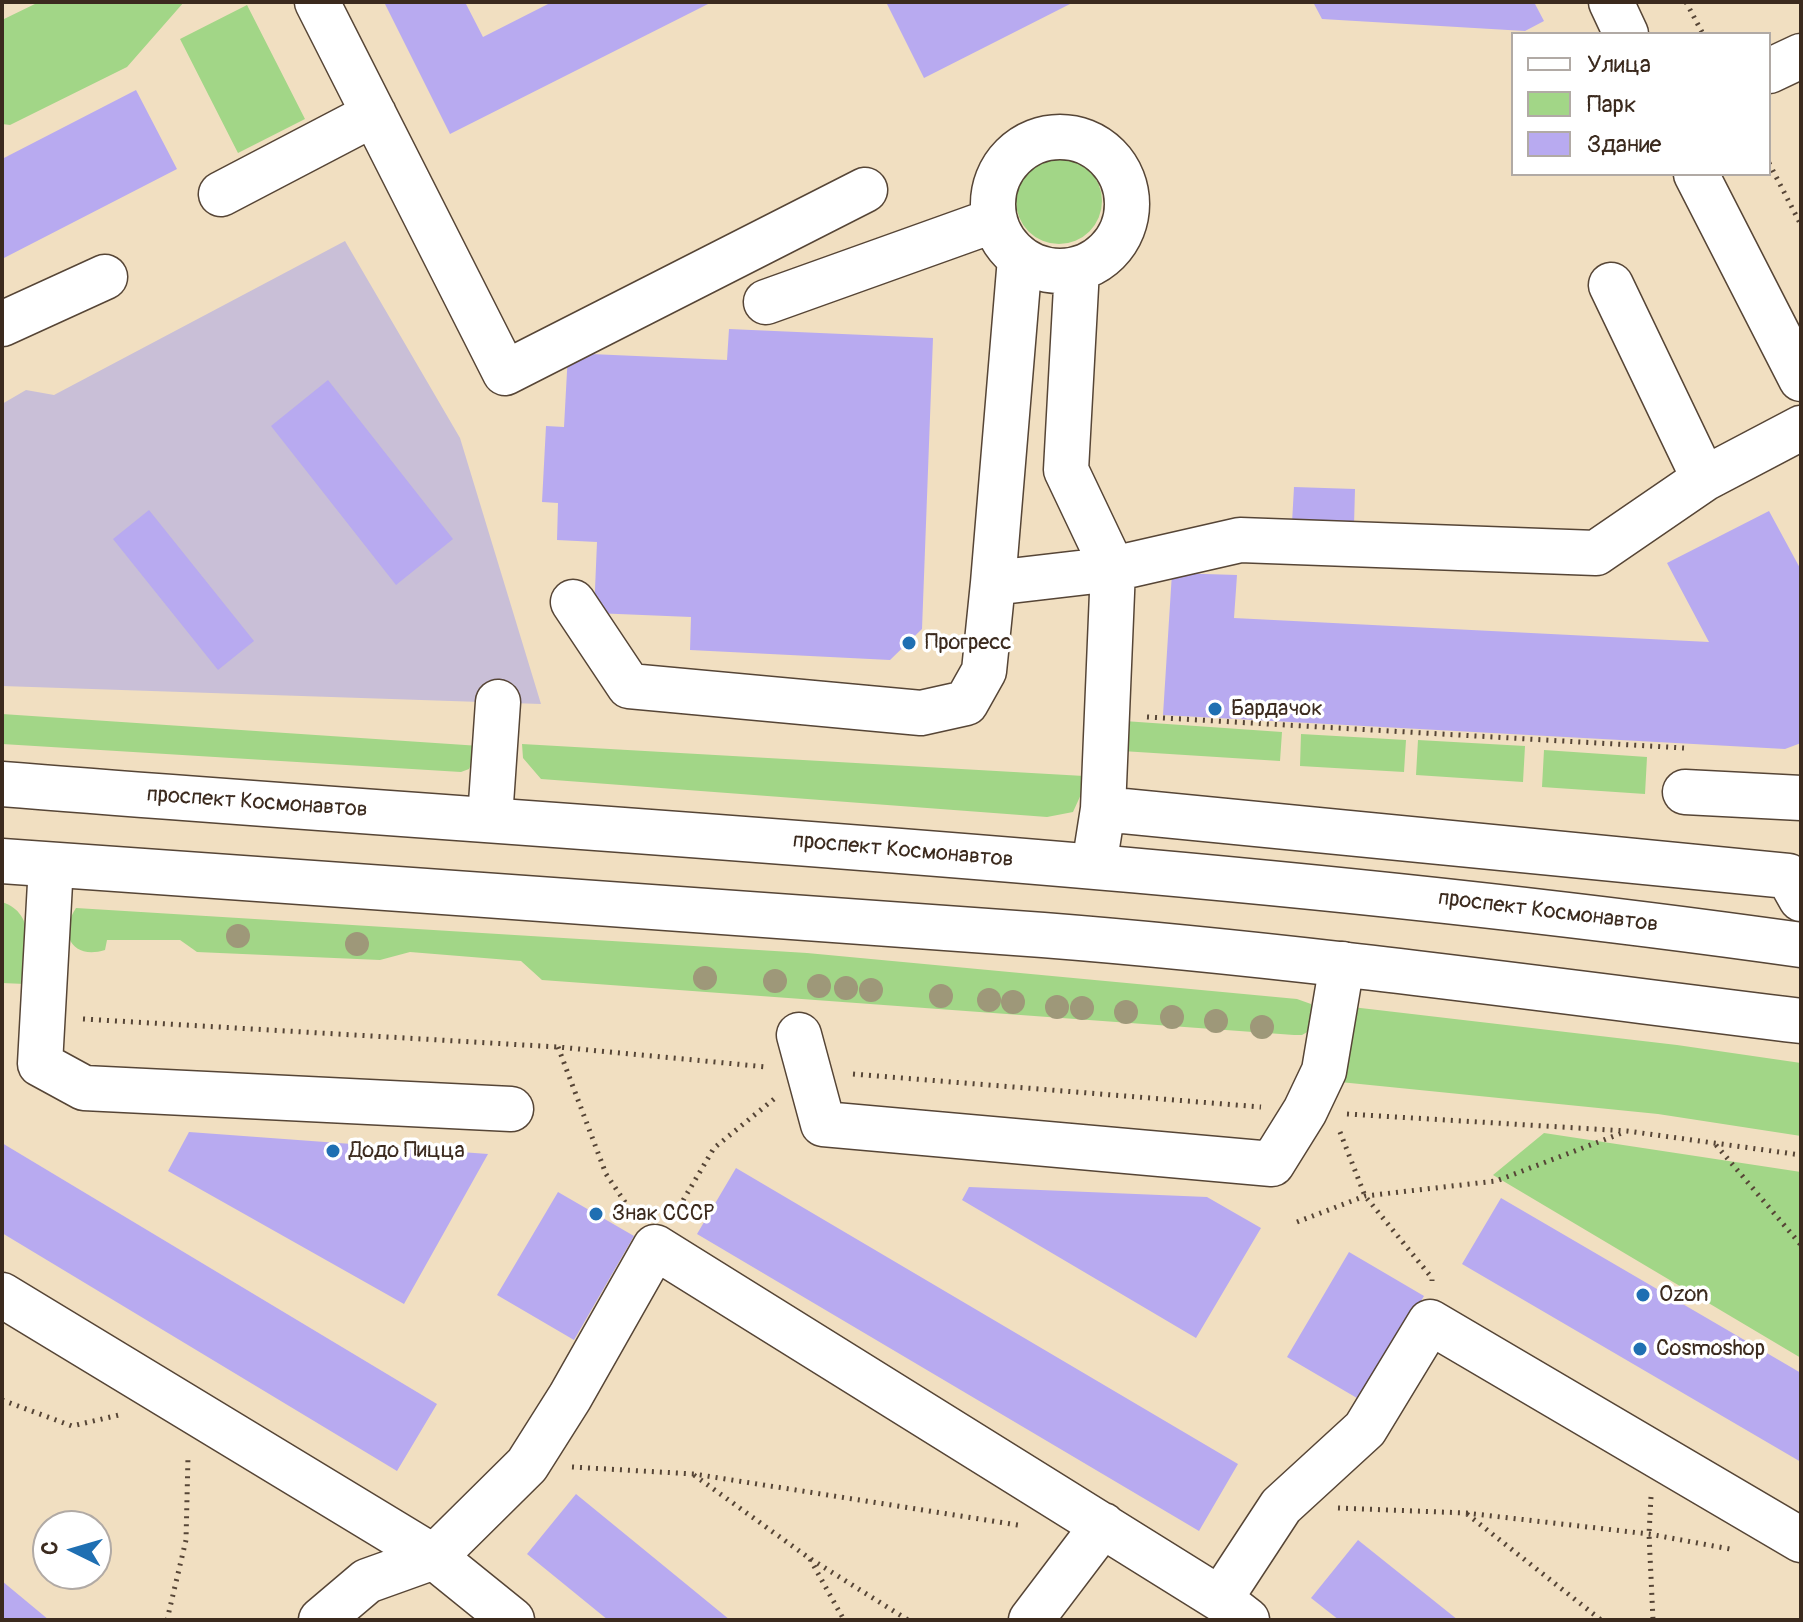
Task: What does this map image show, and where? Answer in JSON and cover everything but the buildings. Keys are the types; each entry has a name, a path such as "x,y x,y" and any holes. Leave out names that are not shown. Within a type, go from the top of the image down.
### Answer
{"main road":[{"path":"317,2 505,373 865,190"},
{"path":"1611,2 1625,32"},
{"path":"1771,70 1801,56"},
{"path":"221,194 374,114"},
{"path":"1052,137 1075,138 1095,147 1112,161 1123,181 1128,203 1124,225 1114,245 1097,260 1077,269 1056,271 1036,267 1020,258 1004,240 995,220 993,197 999,175 1012,157 1030,144 1052,137"},
{"path":"1697,176 1801,379"},
{"path":"766,302 995,220"},
{"path":"573,602 629,686 921,713 966,703 984,671 1020,258"},
{"path":"1077,269 1066,470 1113,569 1103,809 1094,866"},
{"path":"2,324 105,277"},
{"path":"1611,285 1704,479"},
{"path":"993,583 1113,569 1240,540 1596,553 1704,479 1801,428"},
{"path":"490,818 498,702"},
{"name":"проспект Космонавтов","path":"2,784 490,818 1094,866 1360,890 1600,917 1801,945"},
{"path":"1685,792 1801,798"},
{"path":"1103,809 1788,876 1801,899"},
{"path":"2,861 1046,935 1342,964 1801,1021"},
{"path":"51,865 40,1064 84,1088 511,1109"},
{"path":"804,1053 823,1124 1272,1164 1319,1112 1342,964"},
{"path":"321,1620 367,1581 434,1557 527,1465 570,1397 655,1247 1091,1541 1234,1609 1281,1506 1365,1429 1430,1322 1801,1540"},
{"path":"2,1295 434,1557 512,1620"},
{"path":"1031,1620 1091,1541"}],"path":[{"path":"1686,2 1702,32"},
{"path":"1771,167 1801,225"},
{"path":"1107,715 1693,749"},
{"path":"42,1017 558,1047 804,1053 1319,1112 1627,1131 1801,1155"},
{"path":"558,1047 606,1174 655,1247 714,1148 804,1053"},
{"path":"1319,1112 1365,1196 1432,1278 1430,1322"},
{"path":"1297,1222 1365,1196 1496,1181 1627,1131"},
{"path":"1715,1144 1801,1245"},
{"path":"2,1400 72,1426 183,1405 186,1540 167,1620"},
{"path":"1653,1453 1649,1534 1653,1620"},
{"path":"527,1465 694,1474 1032,1527 1091,1541"},
{"path":"694,1474 809,1558 908,1620"},
{"path":"1281,1506 1466,1513 1649,1534 1740,1551"},
{"path":"1466,1513 1601,1620"},
{"path":"809,1558 844,1620"}],"shaded area":[{"path":"345,241 460,438 541,704 2,686 2,404 26,390 54,395"}],"green space":[{"path":"39,2 184,2 127,67 10,125 2,124 2,20"},
{"path":"247,5 305,119 238,153 180,39"},
{"path":"1059,158 1083,165 1095,177 1102,201 1095,225 1083,237 1059,244 1035,237 1023,225 1016,201 1023,177 1035,165"},
{"path":"2,714 480,746 469,769 461,772 2,744"},
{"path":"1124,721 1282,732 1280,761 1122,751"},
{"path":"1301,734 1406,740 1404,772 1300,766"},
{"path":"1418,740 1525,746 1523,782 1416,775"},
{"path":"522,744 1084,776 1083,790 1073,812 1047,817 541,779 523,758"},
{"path":"1544,750 1647,757 1645,794 1542,787"},
{"path":"2,902 21,916 25,925 28,948 25,984 2,983"},
{"path":"76,908 807,953 1297,999 1311,1004 1313,1010 1309,1031 1294,1035 542,980 521,961 410,952 380,960 197,952 180,940 107,940 105,950 94,952 77,948 69,936 68,927"},
{"path":"1352,1007 1677,1045 1801,1063 1801,1136 1658,1114 1340,1082"},
{"path":"1544,1133 1801,1172 1801,1358 1493,1175"}],"place":[{"name":"Прогресс","path":"909,643"},
{"name":"Бардачок","path":"1215,709"},
{"name":"Додо Пицца","path":"333,1151"},
{"name":"Знак СССР","path":"596,1214"},
{"name":"Ozon","path":"1643,1295"},
{"name":"Cosmoshop","path":"1640,1349"}]}
